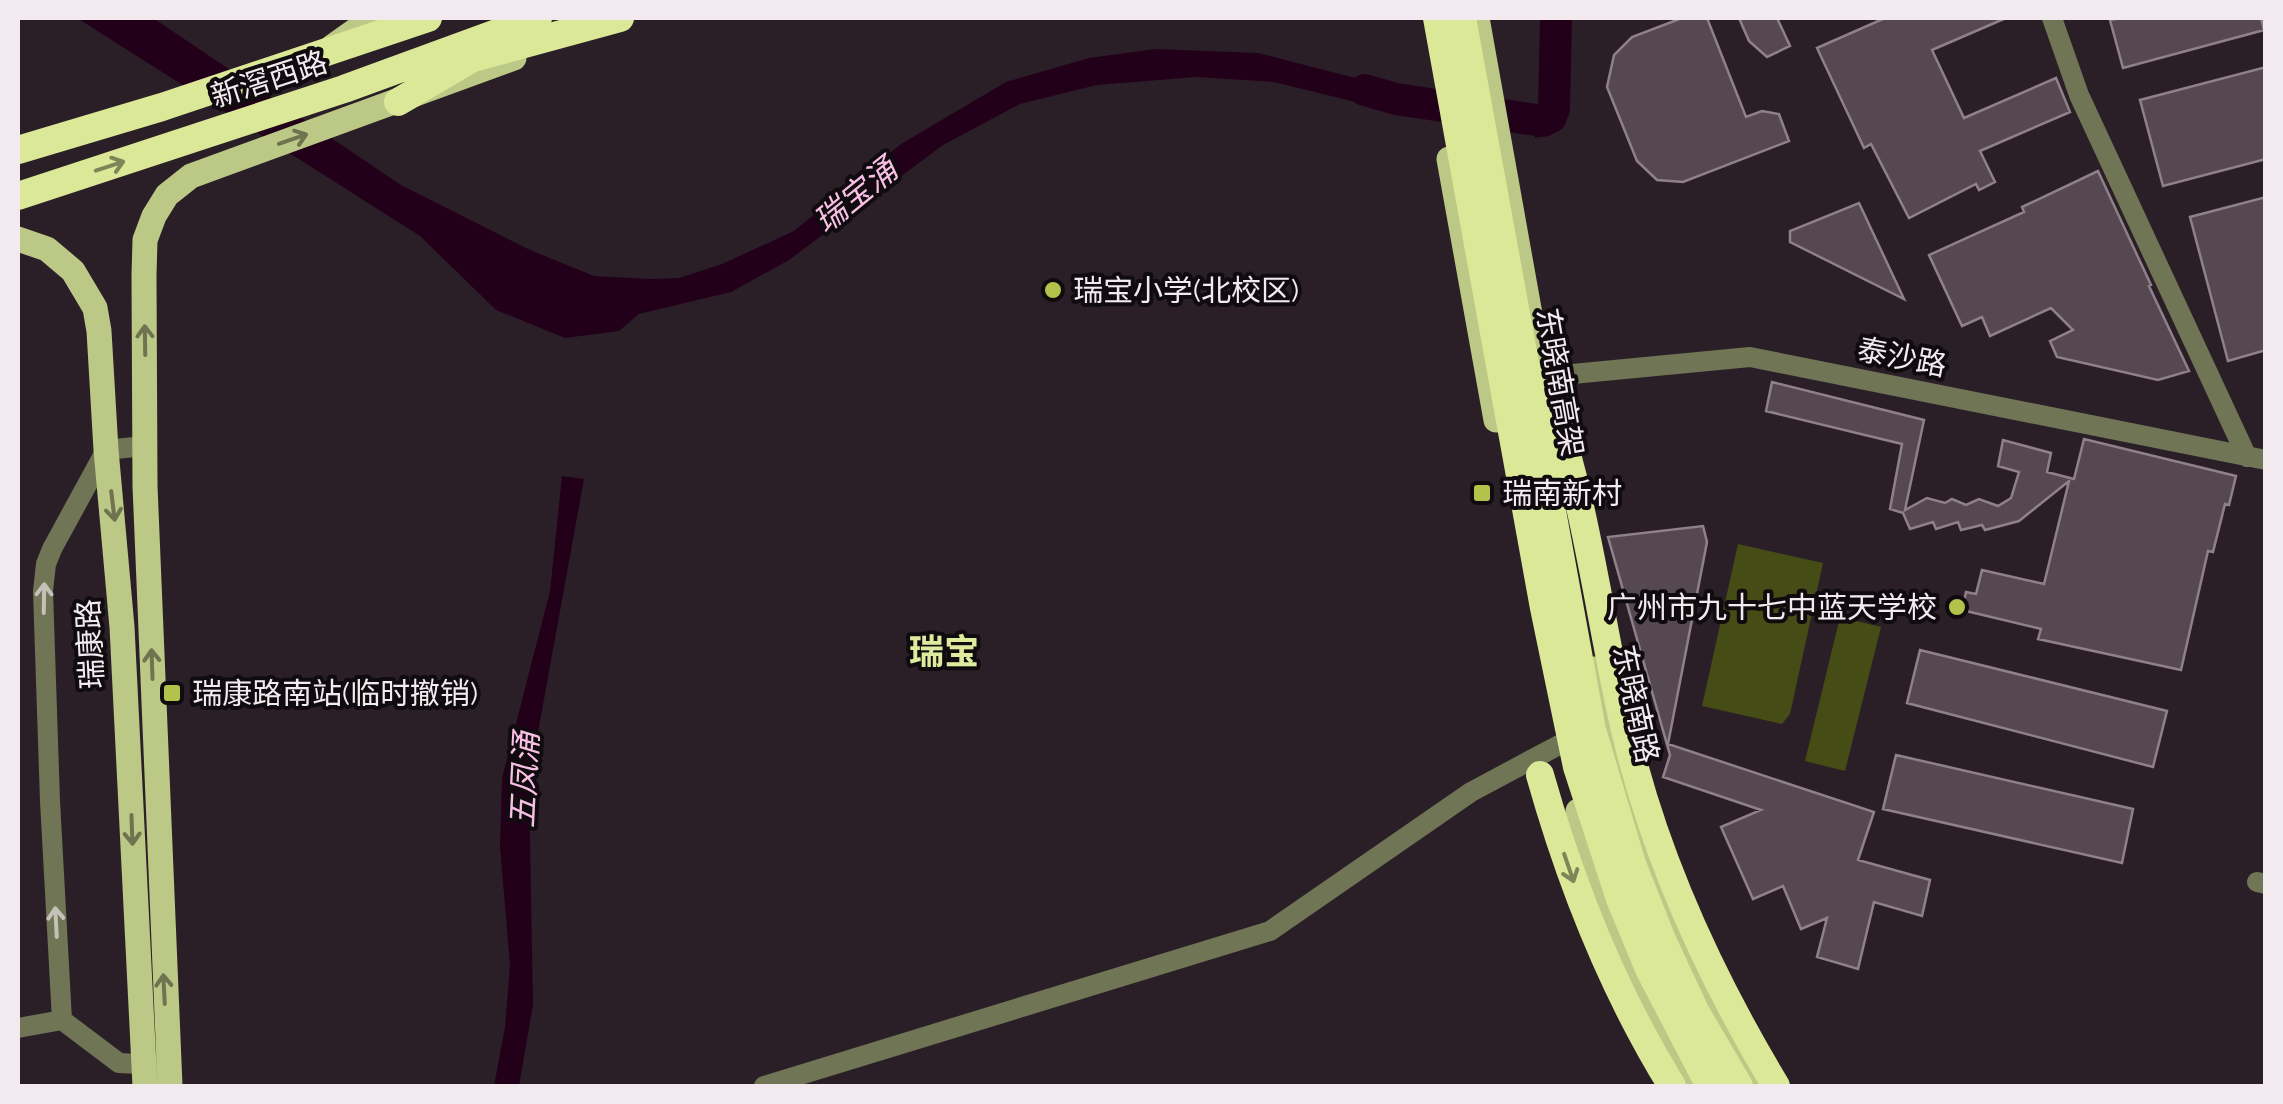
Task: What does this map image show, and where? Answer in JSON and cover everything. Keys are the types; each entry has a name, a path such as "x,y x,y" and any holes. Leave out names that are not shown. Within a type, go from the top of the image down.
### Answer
{"highway":[{"path":"329,50 394,18"},
{"name":"新滘西路","path":"18,150 162,107 428,18"},
{"path":"398,102 541,18"},
{"name":"新滘西路","path":"18,196 344,89 541,18"},
{"path":"344,89 621,18"},
{"name":"东晓南高架","path":"1437,18 1544,608 1577,767 1608,866 1648,969 1710,1086"},
{"name":"东晓南高架","path":"1462,18 1592,730 1620,828 1662,940 1695,1011 1738,1086"},
{"path":"1542,377 1562,428 1574,474 1628,744 1680,898 1728,1003 1776,1086"},
{"path":"1540,775 1567,865 1600,952 1672,1086"}],"main road":[{"path":"329,50 373,18"},
{"path":"398,102 621,18"},
{"path":"1423,18 1477,322 1560,745 1617,929 1653,1010 1695,1086"},
{"name":"东晓南路","path":"1477,18 1595,674 1621,786 1684,956 1754,1086"},
{"name":"瑞康路","path":"157,1076 144,446 145,240 167,195 191,176 398,102"},
{"name":"瑞康路","path":"18,238 32,241 58,257 73,271 94,308 102,364 157,1076"}],"street":[{"name":"泰沙路","path":"2052,18 2079,95 2256,458"},
{"name":"泰沙路","path":"1542,377 1750,357 2256,458"},
{"path":"62,1020 50,800 43,590 46,564 106,450 144,446"},
{"path":"764,1086 1270,931 1471,792 1560,745"},
{"path":"18,1028 62,1020 118,1064 157,1076"}],"green space":[{"path":"1738,544 1823,563 1790,714 1782,724 1702,706"},
{"path":"1840,617 1881,627 1845,771 1805,761"}],"water":[{"path":"77,18 153,18 401,185 530,250 594,276 679,278 722,264 794,231 901,144 1006,82 1089,58 1156,49 1258,53 1406,91 1408,115 1274,82 1196,77 1097,85 1020,104 943,145 789,260 731,292 639,314 619,331 565,338 496,310 420,236"},
{"path":"1548,18 1568,18 1561,95 1552,134 1535,138 1529,111 1546,107"},
{"name":"五凤涌","path":"562,476 584,479 529,782 533,1005 519,1086 494,1086 505,1027 510,965 500,847 502,778 550,591"}],"building":[{"path":"1682,18 1707,18 1746,117 1762,111 1779,114 1789,141 1683,182 1657,180 1637,161 1607,87 1614,55 1632,37"},
{"path":"1739,18 1777,18 1790,46 1767,57 1749,41"},
{"path":"1885,18 2006,18 1932,50 1964,118 2056,78 2070,112 1980,151 1995,182 1979,190 1976,184 1909,218 1871,144 1864,148 1817,48"},
{"path":"2261,18 2264,30 2123,68 2110,20"},
{"path":"2266,67 2266,159 2163,186 2140,100"},
{"path":"2098,171 2189,371 2158,380 2057,357 2050,341 2073,330 2051,308 1990,336 1982,317 1962,326 1929,255 2024,212 2022,207"},
{"path":"2266,197 2266,350 2228,361 2190,217"},
{"path":"1859,203 1904,299 1790,242 1790,231"},
{"path":"1772,382 1924,420 1905,510 1927,498 1945,503 1952,499 1966,505 1979,499 1998,506 2011,498 2019,472 1998,466 2003,440 2051,453 2047,472 2074,479 2084,439 2236,476 2213,552 2208,551 2181,670 2038,639 2041,629 1962,610 1966,592 1976,594 1982,570 2044,584 2069,481 2019,521 1985,530 1982,525 1961,530 1958,522 1936,529 1933,522 1910,529 1903,513 1890,509 1902,444 1766,411"},
{"path":"1703,526 1707,542 1668,744 1874,812 1858,860 1930,880 1922,916 1874,902 1858,969 1817,957 1827,918 1801,929 1783,886 1753,899 1721,827 1761,810 1663,777 1670,755 1608,537"},
{"path":"1920,650 2167,711 2153,767 1907,703"},
{"path":"1896,755 2133,809 2122,863 1883,809"}],"waterway":[{"name":"瑞宝涌","path":"1365,90 1396,99 1543,121 1551,117 1554,108 1556,18"}],"place":[{"name":"瑞宝小学(北校区)","path":"1053,290"},
{"name":"瑞南新村","path":"1482,493"},
{"name":"广州市九十七中蓝天学校","path":"1957,607"},
{"name":"瑞康路南站(临时撤销)","path":"172,693"}],"district":[{"name":"瑞宝","path":"944,651"}]}
